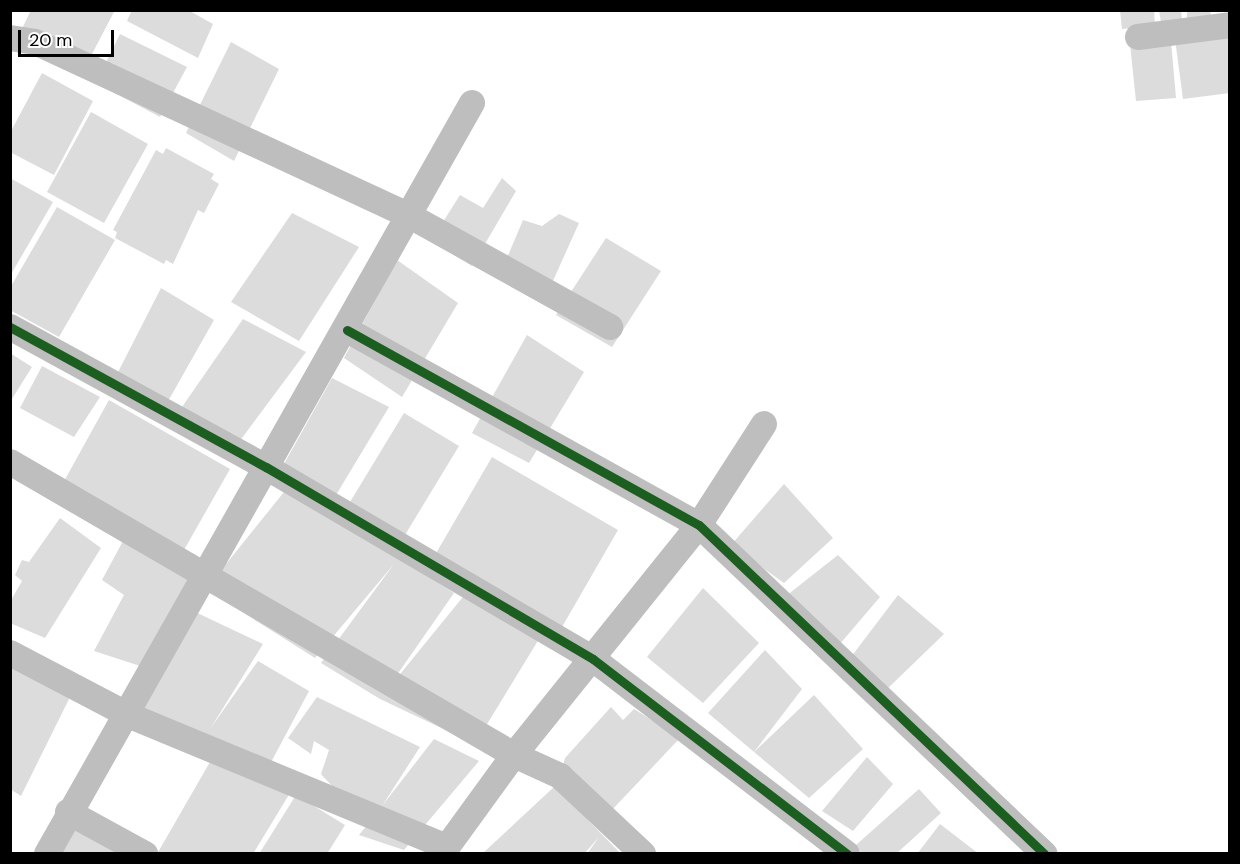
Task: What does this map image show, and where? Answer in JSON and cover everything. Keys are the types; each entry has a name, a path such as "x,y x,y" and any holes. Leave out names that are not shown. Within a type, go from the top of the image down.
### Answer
{"street":[{"path":"1138,37 1230,25"},
{"path":"10,38 35,42 410,216 610,327"},
{"path":"47,854 68,812 128,715 204,575 347,330 472,103"},
{"path":"10,327 266,467 593,659 847,854"},
{"path":"347,330 699,525 1044,854"},
{"path":"10,653 128,715 445,850 514,755 699,525 764,424"},
{"path":"10,462 514,755 560,776 643,854"},
{"path":"68,812 145,854"}],"building":[{"path":"31,10 115,10 81,75 17,39"},
{"path":"132,10 188,10 213,24 198,58 127,21"},
{"path":"1120,10 1154,10 1155,26 1122,29"},
{"path":"1159,10 1181,10 1182,20 1161,23"},
{"path":"1187,10 1210,10 1211,16 1187,19"},
{"path":"1230,33 1230,93 1183,99 1175,39"},
{"path":"120,34 187,67 160,117 96,83"},
{"path":"1171,41 1176,98 1136,101 1130,44"},
{"path":"231,42 279,69 234,161 186,133"},
{"path":"42,73 93,101 54,175 10,152 10,133"},
{"path":"91,112 148,144 104,223 47,192"},
{"path":"166,148 214,174 211,179 219,184 204,213 198,210 173,264 166,260 164,264 115,238 117,232 113,230 156,150 163,154"},
{"path":"10,178 53,202 10,276"},
{"path":"502,178 516,191 472,266 431,241 460,195 483,208"},
{"path":"57,207 115,240 59,337 10,310 10,288"},
{"path":"292,213 359,247 299,341 231,302"},
{"path":"559,214 579,223 543,303 498,279 523,220 542,226"},
{"path":"606,238 661,271 612,347 556,315"},
{"path":"397,260 458,303 402,397 344,358"},
{"path":"161,288 214,320 167,403 116,376"},
{"path":"243,319 306,352 239,442 182,407"},
{"path":"527,335 584,372 529,463 472,433"},
{"path":"10,353 32,367 10,402"},
{"path":"42,366 100,397 74,437 20,408"},
{"path":"332,378 389,407 336,495 284,464"},
{"path":"109,400 230,469 184,550 63,483"},
{"path":"404,413 459,446 405,535 350,502"},
{"path":"492,457 618,530 562,627 435,555"},
{"path":"784,484 833,538 784,583 731,545"},
{"path":"288,487 454,593 383,695 467,592 539,639 475,744 380,699 321,663 394,564 315,658 206,589"},
{"path":"60,518 101,548 45,638 10,623 10,602 22,581 15,575 22,560 29,562"},
{"path":"123,541 192,579 140,666 94,651 124,595 102,580"},
{"path":"838,555 880,597 839,645 786,596"},
{"path":"703,588 759,643 703,703 647,657"},
{"path":"898,595 944,634 885,691 851,657"},
{"path":"191,610 263,644 210,729 258,661 309,691 269,766 143,709"},
{"path":"765,650 802,689 754,752 708,713"},
{"path":"10,666 70,697 21,796 10,789"},
{"path":"814,695 863,749 809,798 754,752"},
{"path":"317,697 420,747 382,806 434,739 479,761 404,850 359,835 379,810 342,797 321,774 329,750 314,741 311,754 288,738"},
{"path":"611,707 623,720 634,709 680,738 610,812 560,776 565,758"},
{"path":"214,755 293,788 253,854 157,854"},
{"path":"867,757 893,784 853,831 822,811"},
{"path":"555,786 621,854 587,854 599,837 584,854 482,854"},
{"path":"919,789 941,813 896,854 862,854 856,845"},
{"path":"296,795 345,825 327,854 259,854"},
{"path":"72,821 128,854 57,854"},
{"path":"940,824 979,854 917,854"}],"cycle path":[{"path":"10,327 266,467 593,659 847,854"},
{"path":"347,330 699,525 1044,854"}]}
